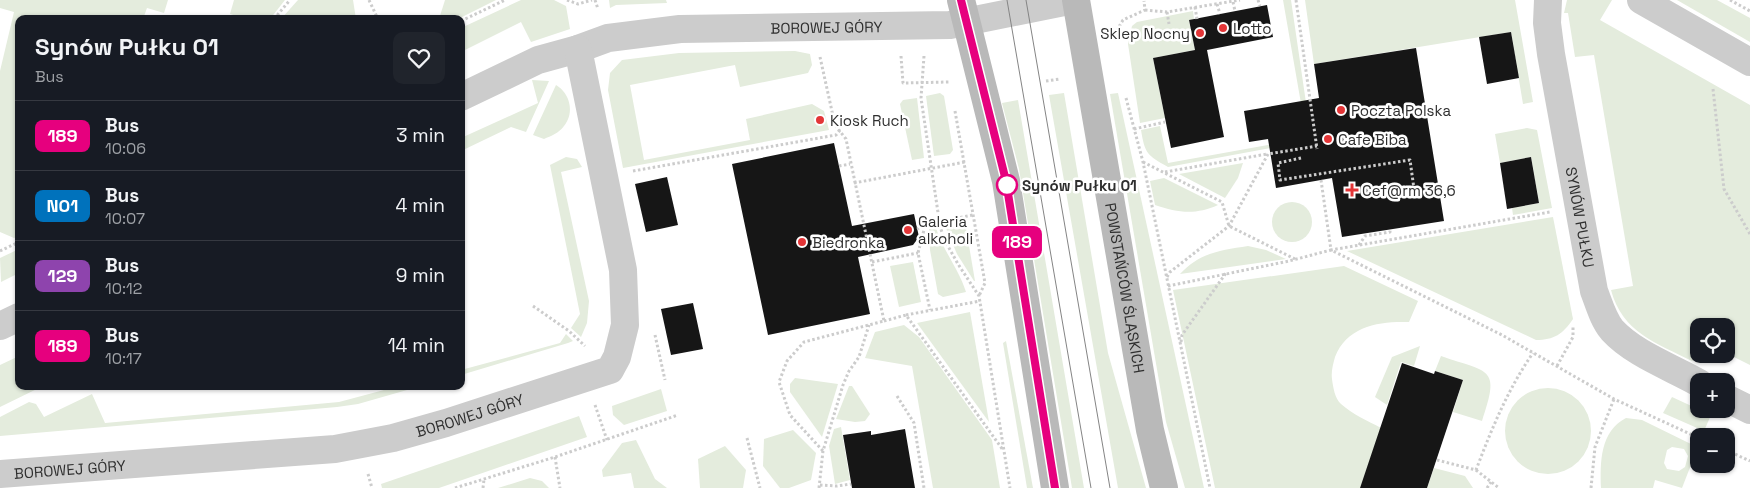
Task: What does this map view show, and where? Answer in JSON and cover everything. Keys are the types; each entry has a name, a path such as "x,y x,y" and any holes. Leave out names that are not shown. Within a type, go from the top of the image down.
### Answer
{"main road":[{"name":"POWSTAŃCÓW ŚLĄSKICH","path":"1075,0 1150,430 1164,488"},
{"path":"963,12 1006,181 1055,488"}],"street":[{"name":"BOROWEJ GÓRY","path":"465,95 538,60 608,38 680,29 963,12 1075,0"},
{"name":"SYNÓW PUŁKU","path":"1548,0 1546,23 1594,291 1603,315 1611,328 1626,343 1690,378"},
{"path":"1641,0 1750,62"},
{"path":"578,49 623,270 625,325 617,357"},
{"path":"0,326 15,319"},
{"name":"BOROWEJ GÓRY","path":"0,474 335,449 393,438 587,379 610,370 617,357"},
{"path":"1735,402 1750,410"}],"path":[{"path":"277,15 290,0"},
{"path":"369,0 376,15"},
{"path":"465,19 505,0"},
{"path":"567,0 578,4 592,0"},
{"path":"1113,36 1123,20 1145,10 1167,12 1240,0"},
{"path":"1258,0 1260,6"},
{"path":"1163,173 1268,154 1317,148 1296,0"},
{"path":"1730,0 1750,11"},
{"path":"1144,1 1145,10"},
{"path":"1233,2 1235,11"},
{"path":"1217,4 1220,14"},
{"path":"1195,7 1197,19"},
{"path":"1167,12 1169,24"},
{"path":"818,48 835,124 846,139 884,320"},
{"path":"924,50 921,98 930,168 940,222 944,240 979,296 1010,488"},
{"path":"901,54 903,83 949,82 951,90"},
{"path":"1046,81 1061,78"},
{"path":"1713,89 1724,189 1750,234"},
{"path":"1124,90 1143,162 1210,488"},
{"path":"954,106 985,284 979,296"},
{"path":"1134,129 1165,122"},
{"path":"636,170 836,135 840,130"},
{"path":"1167,278 1170,272 1229,226 1268,154"},
{"path":"1301,158 1278,163 1280,180 1410,160 1416,196"},
{"path":"854,183 965,162"},
{"path":"1143,162 1222,202 1229,226 1295,258"},
{"path":"839,166 850,164"},
{"path":"1322,180 1331,250"},
{"path":"1168,286 1331,250 1544,214"},
{"path":"918,229 973,215"},
{"path":"925,226 918,253 930,310"},
{"path":"1359,245 1365,236 1390,232 1390,230"},
{"path":"0,251 15,244"},
{"path":"1331,250 1534,352 1614,399 1690,434"},
{"path":"872,262 918,253"},
{"path":"1180,345 1182,335 1226,273"},
{"path":"823,451 790,415 779,382 787,361 804,342 906,315 980,302"},
{"path":"533,306 569,331 592,353 617,357"},
{"path":"906,315 1004,450"},
{"path":"851,484 819,487 823,451 843,385 849,371 859,357 869,325"},
{"path":"654,333 665,380"},
{"path":"1476,470 1496,418 1517,377 1534,352"},
{"path":"587,379 607,440"},
{"path":"897,396 914,423 924,488"},
{"path":"1591,488 1595,447 1614,399"},
{"path":"455,488 556,457 678,415"},
{"path":"747,438 760,488"},
{"path":"1735,454 1750,461"},
{"path":"556,457 560,488"},
{"path":"1437,460 1476,470 1499,488"},
{"path":"483,488 484,479"},
{"path":"1487,488 1491,482"}],"green space":[{"path":"0,0 168,0 164,13 147,8 144,15 15,15 14,238 0,232 0,71 14,12 0,8"},
{"path":"234,0 285,0 273,15 230,14"},
{"path":"298,0 353,0 355,15 285,15"},
{"path":"445,0 496,0 465,16 440,15"},
{"path":"521,0 554,0 566,6 570,29 531,42 521,22 465,50 465,26"},
{"path":"609,0 666,0 667,3 616,5 610,8"},
{"path":"1283,0 1291,0 1311,137 1309,141 1168,167 1155,160 1146,149 1141,130 1160,126 1168,163 1307,138"},
{"path":"1305,0 1515,0 1533,102 1523,104 1511,32 1314,64"},
{"path":"1567,0 1612,0 1600,20 1750,105 1750,365 1735,358 1735,318 1690,318 1690,360 1653,342 1642,334 1623,316 1616,304 1611,290 1633,286 1594,55 1575,57 1568,13 1564,13"},
{"path":"1677,0 1717,0 1750,18 1750,42"},
{"path":"1193,11 1194,19 1189,21 1195,50 1153,58 1165,118 1140,123 1128,44 1132,26 1137,22"},
{"path":"795,51 810,54 812,65 808,73 740,87 735,65 630,85 644,160 750,140 746,119 812,104 824,111 829,130 623,168 608,90 610,73 622,60 679,53"},
{"path":"532,80 549,81 526,132 511,127 465,149 465,136 538,103"},
{"path":"556,85 568,98 569,115 560,131 544,139 533,135"},
{"path":"940,93 944,96 953,150 950,154 934,156 926,96"},
{"path":"1064,93 1108,353 1146,488 1118,488 1049,95"},
{"path":"1118,93 1204,488 1185,488 1166,422 1110,94"},
{"path":"917,98 924,158 912,160 900,104 903,100"},
{"path":"1018,100 1084,488 1072,488 1019,169 1002,103"},
{"path":"1527,128 1537,130 1552,208 1513,215 1512,208 1539,203 1531,157 1500,163 1495,134"},
{"path":"566,157 577,159 582,167 561,172 589,301 587,323 581,337 571,328 580,314 550,165"},
{"path":"1243,163 1238,178 1225,198 1179,174"},
{"path":"1164,178 1218,205 1194,212 1187,212 1155,205 1150,181"},
{"path":"1296,202 1303,205 1309,211 1312,222 1311,230 1303,239 1296,242 1288,242 1281,239 1273,230 1272,218 1275,211 1284,203"},
{"path":"1553,217 1573,319 1566,329 1548,339 1536,340 1347,251"},
{"path":"965,222 975,281 957,254 945,226"},
{"path":"936,228 966,292 943,297 938,294 930,250 929,229"},
{"path":"1248,246 1266,250 1286,259 1180,274 1195,261 1203,257 1220,251"},
{"path":"15,251 15,275 1,282 0,258"},
{"path":"913,262 921,302 899,307 890,266"},
{"path":"1344,266 1418,301 1409,322 1376,324 1356,332 1347,338 1335,357 1332,376 1337,399 1345,408 1381,428 1360,488 1215,488 1173,290"},
{"path":"970,312 989,422 917,323"},
{"path":"904,325 919,337 992,440 1000,488 933,488 912,366 865,358 875,332"},
{"path":"566,334 573,341 465,374 465,369 560,343"},
{"path":"1006,341 1033,488 1027,488 1003,343"},
{"path":"1420,346 1414,366 1401,362 1387,405 1375,397 1392,357"},
{"path":"1441,356 1487,374 1490,381 1490,390 1482,421 1453,412 1463,380 1435,371"},
{"path":"15,358 15,390 35,390 0,407 0,365"},
{"path":"795,378 838,384 822,437 790,392 790,384"},
{"path":"849,386 852,386 870,414 865,421 855,422 836,419"},
{"path":"1548,388 1564,392 1578,401 1587,415 1591,431 1587,447 1578,461 1564,470 1548,474 1532,470 1518,461 1509,447 1505,431 1509,415 1518,401 1532,392"},
{"path":"661,389 667,411 624,425 613,415 612,406"},
{"path":"384,390 407,390 358,404 337,407 0,436 0,417 29,402 36,404 44,417 92,394 105,423 339,402"},
{"path":"1672,397 1690,405 1690,418 1710,418 1705,428 1697,428 1663,413"},
{"path":"579,416 587,437 439,488 382,488 381,484"},
{"path":"1626,418 1642,420 1690,444 1690,467 1682,488 1655,480 1653,488 1601,488 1603,448 1611,431","holes":["1672,447 1684,449 1688,456 1685,467 1679,471 1667,469 1664,463 1667,450"]},
{"path":"841,427 850,480 835,484 829,446 834,429"},
{"path":"793,430 816,453 811,480 789,488 780,488 763,466 764,439"},
{"path":"636,440 655,479 667,488 634,488 631,473 603,477 602,470 622,443"},
{"path":"725,446 746,470 743,488 700,488 698,459"},
{"path":"1434,468 1465,476 1473,488 1427,488"},
{"path":"530,478 542,481 549,488 498,488"}],"building":[{"path":"1267,5 1273,37 1207,50 1224,137 1171,148 1153,58 1195,50 1189,20"},
{"path":"1511,32 1519,78 1487,84 1479,37"},
{"path":"1416,48 1444,221 1342,237 1332,178 1276,188 1268,139 1249,142 1244,111 1319,98 1314,64"},
{"name":"Biedronka","path":"834,143 852,226 914,214 919,237 913,245 858,257 870,314 768,335 732,164"},
{"path":"1531,157 1539,203 1507,209 1500,163"},
{"path":"667,177 678,225 646,232 635,184"},
{"path":"693,303 703,349 671,355 661,309"},
{"path":"1402,363 1434,374 1435,371 1463,380 1427,488 1360,488"},
{"path":"905,429 915,488 852,488 843,435 871,431 871,435"}],"tram line":[{"path":"1007,0 1091,488"},
{"path":"1026,0 1110,488"}],"bus line":[{"name":"189","path":"961,0 1006,181 1024,279 1039,396 1055,488"}],"place":[{"name":"Lotto","path":"1223,28"},
{"name":"Sklep Nocny","path":"1200,33"},
{"name":"Poczta Polska","path":"1341,110"},
{"name":"Kiosk Ruch","path":"820,120"},
{"name":"Cafe Biba","path":"1328,139"},
{"name":"Synów Pułku 01","path":"1007,185"},
{"name":"Cef@rm 36,6","path":"1352,190"},
{"name":"Galeria alkoholi","path":"908,230"},
{"name":"Biedronka","path":"802,242"}]}
